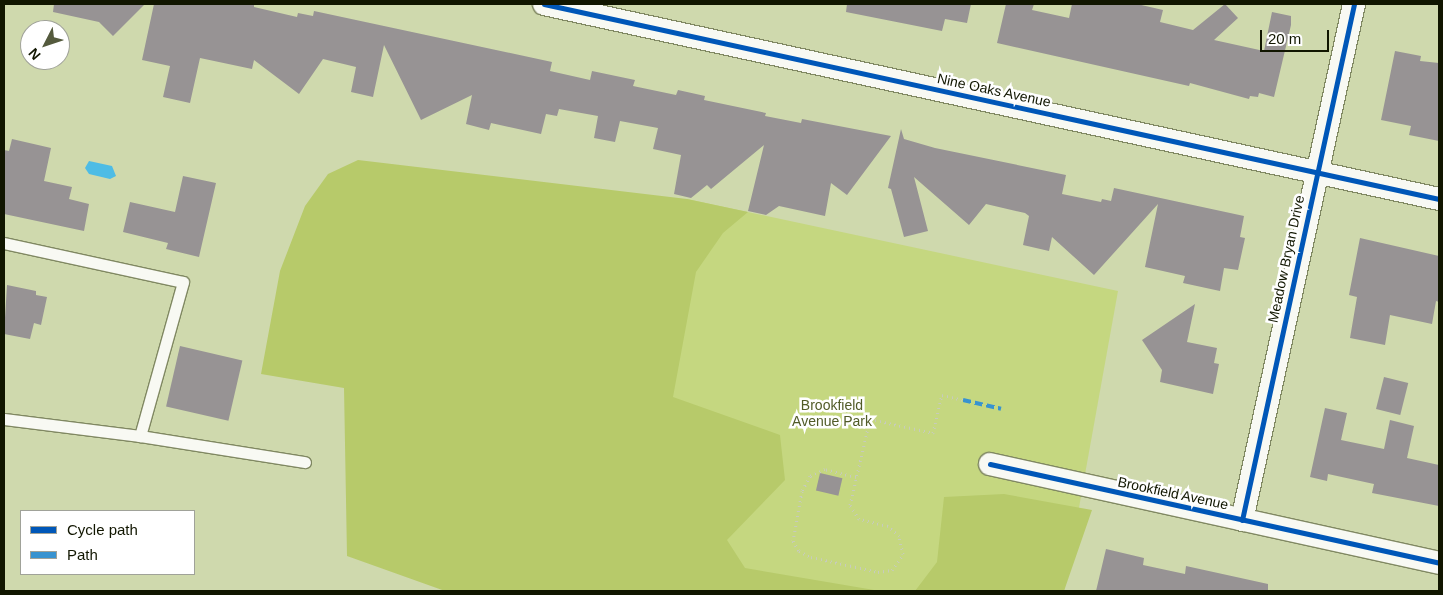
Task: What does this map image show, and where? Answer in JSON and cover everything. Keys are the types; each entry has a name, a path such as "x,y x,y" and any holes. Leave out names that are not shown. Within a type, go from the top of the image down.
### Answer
{"street":[{"name":"Nine Oaks Avenue","path":"544,4 1439,199"},
{"name":"Meadow Bryan Drive","path":"1242,520 1354,4"},
{"name":"Brookfield Avenue","path":"990,464 1439,564"}],"lane":[{"path":"4,243 183,282 140,436"},
{"path":"4,419 140,436 305,462"}],"path":[{"path":"856,477 825,469 810,476 802,491 793,541 799,551 811,557 878,572 892,570 903,554 902,541 888,526 863,521 855,516 850,505 870,419 933,434 942,395 963,400"}],"green space":[{"path":"358,160 687,199 748,212 723,233 696,272 673,397 780,435 785,480 727,540 745,568 880,591 445,591 347,556 344,388 261,374 280,271 305,206 328,174"},
{"name":"Brookfield Avenue Park","path":"687,199 1118,291 1064,591 742,591 620,565"},
{"path":"1004,494 1092,510 1064,591 915,591 937,562 944,497"}],"water":[{"path":"89,161 112,166 116,176 110,179 89,174 85,168"}],"building":[{"path":"54,4 145,4 113,36 99,22 53,12"},
{"path":"154,4 254,4 254,7 297,17 298,13 313,16 314,11 552,62 550,71 590,80 592,71 635,80 633,86 676,95 678,90 705,96 704,100 766,113 765,116 801,123 802,119 891,136 847,195 831,183 825,216 779,206 766,215 748,211 764,145 711,189 707,185 691,198 674,194 681,155 653,149 658,128 620,121 615,142 594,138 598,116 559,109 557,116 546,114 541,134 491,123 489,130 466,124 472,95 421,120 384,45 373,97 351,92 356,67 323,59 299,94 254,60 252,69 200,58 190,103 163,97 170,66 142,60"},
{"path":"847,4 971,4 967,23 945,19 942,31 846,12"},
{"path":"1006,4 1034,4 1032,10 1069,18 1072,4 1137,4 1163,10 1160,22 1193,30 1225,4 1238,18 1214,40 1264,51 1272,12 1291,16 1291,25 1274,97 1259,93 1258,97 1250,96 1249,99 1190,83 1189,86 997,43"},
{"path":"1395,51 1421,56 1420,61 1439,63 1439,141 1409,135 1411,126 1381,120"},
{"path":"901,129 904,139 935,148 1066,175 1062,194 1101,202 1102,199 1111,201 1114,188 1244,216 1240,237 1245,238 1238,270 1224,268 1220,291 1183,283 1185,276 1145,267 1158,204 1094,275 1052,237 1049,251 1023,245 1029,216 1025,213 986,204 969,225 914,177 928,231 904,237 891,189 888,188"},
{"path":"12,139 51,148 44,181 72,187 69,199 89,204 84,231 4,214 4,150 9,151"},
{"path":"183,176 216,183 199,257 166,249 168,243 123,232 130,202 175,212"},
{"path":"1360,238 1439,256 1439,302 1436,301 1432,324 1390,315 1385,345 1350,338 1357,297 1349,295"},
{"path":"7,285 36,291 36,295 47,297 41,325 34,323 30,339 4,334"},
{"path":"1195,304 1187,342 1217,348 1214,363 1219,364 1213,394 1160,382 1162,370 1142,340"},
{"path":"180,346 242,360 228,421 166,406"},
{"path":"1384,377 1408,383 1400,415 1376,409"},
{"path":"1325,408 1347,413 1341,440 1384,449 1390,420 1414,426 1407,458 1439,465 1439,506 1372,493 1374,484 1328,474 1327,481 1310,477"},
{"path":"820,473 842,478 838,496 816,491"},
{"path":"1106,549 1144,558 1143,565 1185,574 1186,566 1268,584 1268,591 1096,591"}],"marked path":[{"path":"963,400 1001,409"}],"cycle path":[{"path":"544,4 1439,199"},
{"path":"1242,520 1354,4"},
{"path":"990,464 1439,563"}]}
